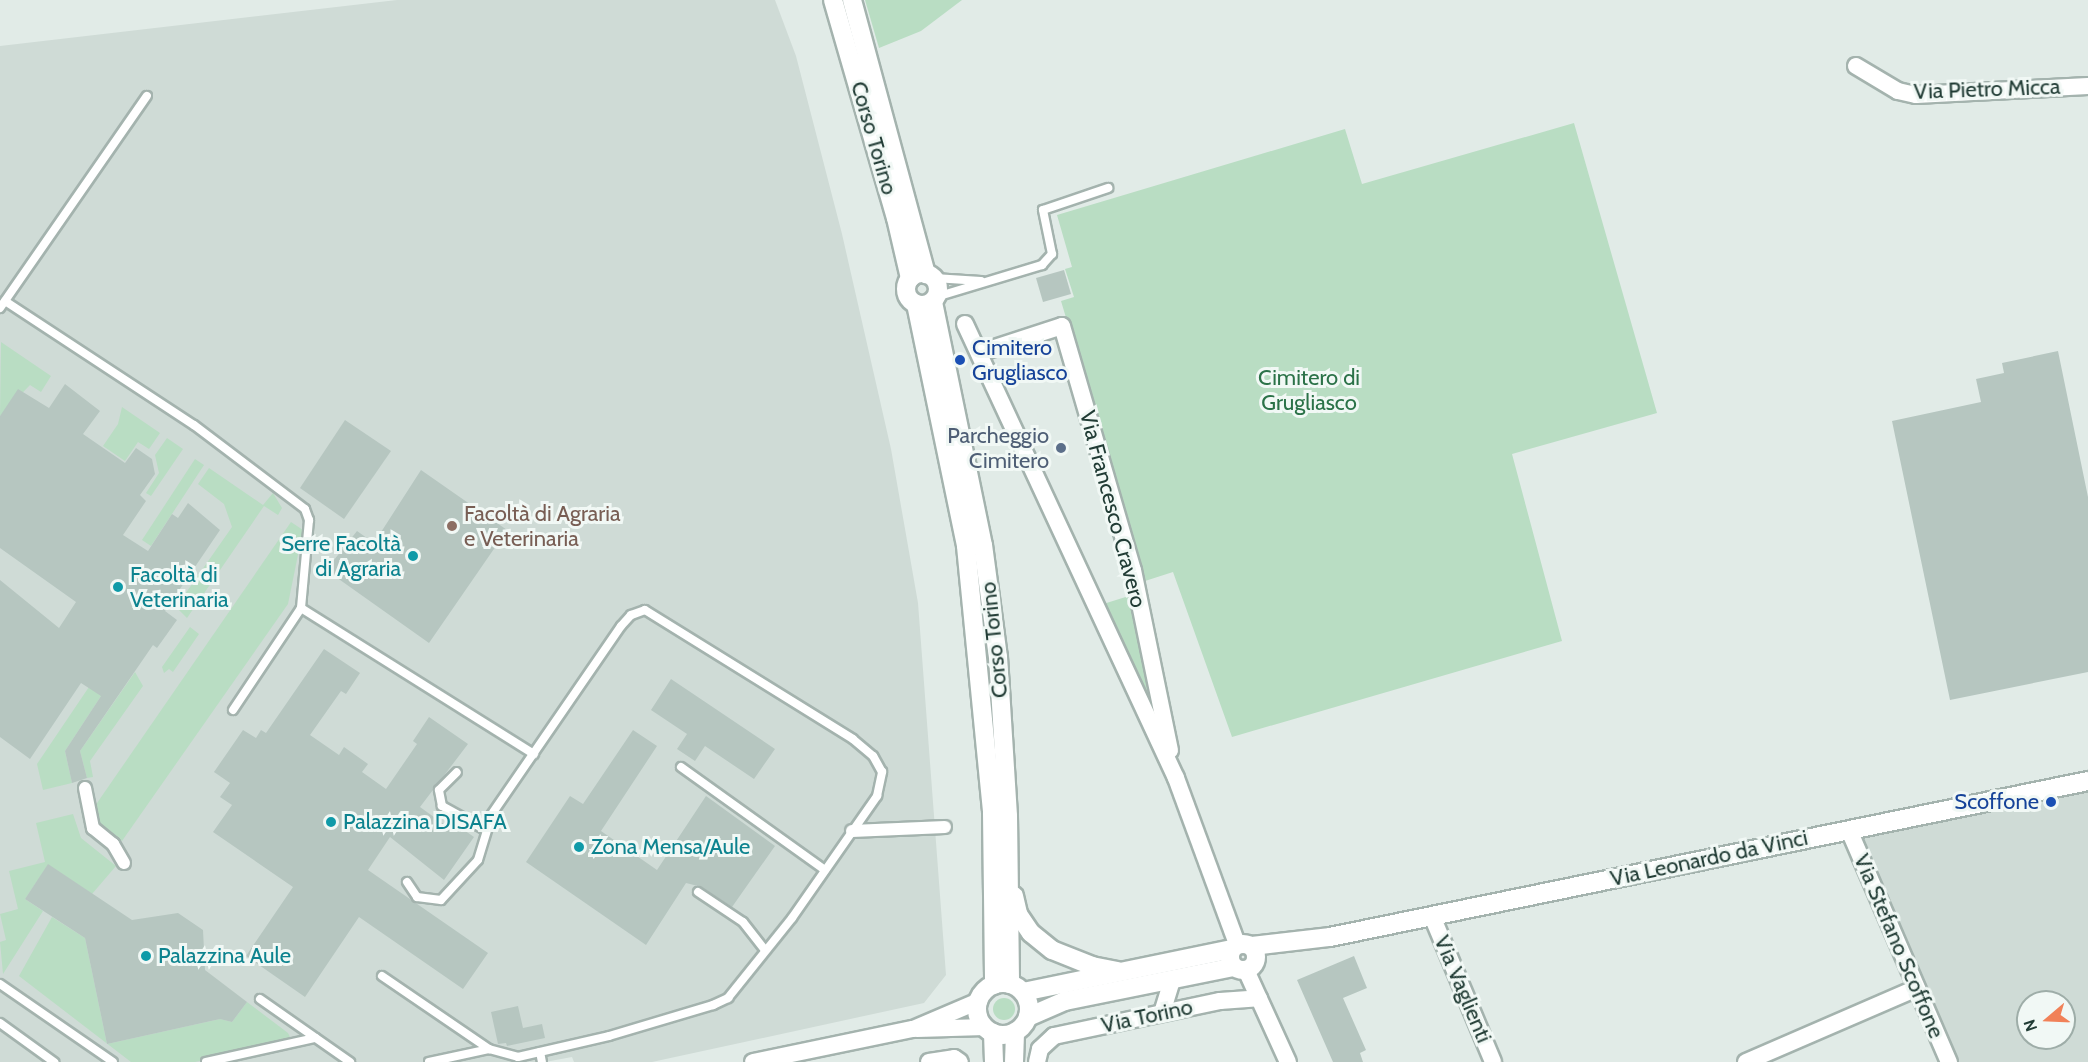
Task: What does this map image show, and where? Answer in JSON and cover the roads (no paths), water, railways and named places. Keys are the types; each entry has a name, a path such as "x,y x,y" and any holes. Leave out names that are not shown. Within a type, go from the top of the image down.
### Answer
{"street":[{"name":"Corso Torino","path":"833,0 896,218 923,277"},
{"name":"Corso Torino","path":"852,0 923,277 983,545 998,657 1010,871 1009,987"},
{"name":"Via Pietro Micca","path":"1856,66 1898,91 1916,95 2088,86"},
{"name":"Corso Torino","path":"923,277 906,295 928,301"},
{"name":"Corso Torino","path":"928,301 966,546 978,645 1009,987"},
{"name":"Via Francesco Cravero","path":"965,324 1176,778 1259,998 1288,1062"},
{"name":"Via Francesco Cravero","path":"979,353 1062,326 1133,570 1176,778"},
{"name":"Via Leonardo da Vinci","path":"1009,987 1243,956 2088,781"},
{"path":"85,788 93,828 113,844 123,862"},
{"path":"852,831 945,827"},
{"name":"Via Stefano Scoffone","path":"1849,830 1949,1062"},
{"path":"1010,871 1018,914 1031,933 1052,950 1092,966 1127,972"},
{"name":"Via Vaglienti","path":"1432,916 1493,1062"},
{"name":"Via Leonardo da Vinci","path":"1028,1017 1065,1001 1172,980 1243,956"},
{"path":"1162,1012 1172,980"},
{"name":"Corso Torino","path":"1009,987 1028,1000 1028,1017"},
{"path":"753,1062 913,1029 1009,987"},
{"path":"1746,1062 1917,988"},
{"name":"Via Torino","path":"1038,1056 1054,1036 1220,1001 1259,998"},
{"path":"979,1001 978,1015 989,1030 994,1062"},
{"path":"1014,1062 1015,1032 1028,1017"},
{"path":"913,1029 1015,1032"},
{"path":"929,1062 954,1058 960,1062"}],"lane":[{"path":"147,96 2,304 194,424 306,508 309,520 302,608 233,710"},
{"path":"928,301 1048,261 1051,243 1043,210 1108,188"},
{"path":"923,277 988,282"},
{"path":"302,608 534,754"},
{"path":"381,976 489,1049 519,1060 540,1052 713,1005 728,998 825,870 877,796 882,772 873,756 853,739 645,610 631,615 621,626 482,828 442,806 439,790 458,772"},
{"path":"681,767 825,870"},
{"path":"407,882 417,897 441,900 448,895 478,860 483,837 493,815"},
{"path":"698,892 743,922 764,949"},
{"path":"0,984 113,1062"},
{"path":"260,999 351,1062"},
{"path":"0,1023 54,1062"},
{"path":"206,1062 315,1038"},
{"path":"429,1062 489,1049"},
{"path":"540,1052 542,1062"}],"place":[{"name":"Cimitero Grugliasco","path":"960,360"},
{"name":"Parcheggio Cimitero","path":"1061,448"},
{"name":"Facoltà di Agraria e Veterinaria","path":"452,526"},
{"name":"Serre Facoltà di Agraria","path":"413,556"},
{"name":"Facoltà di Veterinaria","path":"118,587"},
{"name":"Scoffone","path":"2051,802"},
{"name":"Palazzina DISAFA","path":"331,822"},
{"name":"Zona Mensa/Aule","path":"579,847"},
{"name":"Palazzina Aule","path":"146,956"}],"park label":[{"name":"Cimitero di Grugliasco","path":"1309,390"}]}
